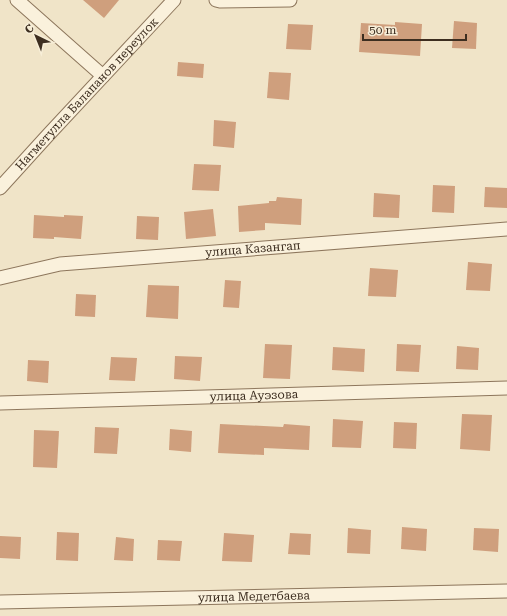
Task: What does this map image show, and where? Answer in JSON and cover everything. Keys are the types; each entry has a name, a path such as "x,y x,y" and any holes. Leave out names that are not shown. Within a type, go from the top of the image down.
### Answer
{"street":[{"path":"17,0 103,76"},
{"name":"Нагметулла Балапанов переулок","path":"0,188 174,0"},
{"path":"216,0 290,0"},
{"name":"улица Казангап","path":"0,278 60,264 507,229"},
{"name":"улица Ауэзова","path":"0,403 507,388"},
{"name":"улица Медетбаева","path":"0,602 507,591"}],"building":[{"path":"83,0 119,0 104,18"},
{"path":"454,21 477,23 476,49 452,48"},
{"path":"395,22 422,24 420,56 359,52 361,23 395,25"},
{"path":"288,24 313,25 311,50 286,49"},
{"path":"178,62 204,64 203,78 177,76"},
{"path":"269,72 291,73 289,100 267,98"},
{"path":"214,120 236,122 234,148 213,146"},
{"path":"194,164 221,165 219,191 192,190"},
{"path":"433,185 455,186 454,213 432,212"},
{"path":"485,187 507,188 507,208 484,207"},
{"path":"374,193 400,195 399,218 373,217"},
{"path":"277,197 302,199 301,225 265,223 265,230 239,232 238,206 269,203 269,201 276,201"},
{"path":"213,209 216,236 186,239 184,212"},
{"path":"34,215 64,217 64,215 83,216 81,239 54,237 54,239 33,238"},
{"path":"137,216 159,217 158,240 136,239"},
{"path":"468,262 492,264 490,291 466,290"},
{"path":"370,268 398,270 396,297 368,296"},
{"path":"225,280 241,281 239,308 223,307"},
{"path":"148,285 179,286 178,319 146,317"},
{"path":"76,294 96,295 95,317 75,316"},
{"path":"265,344 292,345 290,379 263,378"},
{"path":"397,344 421,345 419,372 396,371"},
{"path":"457,346 479,348 478,370 456,369"},
{"path":"333,347 365,349 364,372 332,370"},
{"path":"175,356 202,357 200,381 174,379"},
{"path":"111,357 137,358 135,381 109,380"},
{"path":"28,360 49,361 48,383 27,381"},
{"path":"462,414 492,415 490,451 460,449"},
{"path":"333,419 363,421 361,448 332,447"},
{"path":"394,422 417,423 416,449 393,448"},
{"path":"220,424 283,427 284,424 310,426 309,450 264,448 264,455 218,453"},
{"path":"95,427 119,428 117,454 94,453"},
{"path":"170,429 192,431 191,452 169,450"},
{"path":"34,430 59,431 57,468 33,467"},
{"path":"402,527 427,529 426,551 401,549"},
{"path":"348,528 371,530 370,554 347,553"},
{"path":"474,528 499,529 498,552 473,550"},
{"path":"57,532 79,533 78,561 56,560"},
{"path":"224,533 254,535 252,562 222,561"},
{"path":"290,533 311,534 310,555 288,554"},
{"path":"0,536 21,537 20,559 0,558"},
{"path":"116,537 134,539 133,561 114,560"},
{"path":"158,540 182,541 180,561 157,560"}]}
